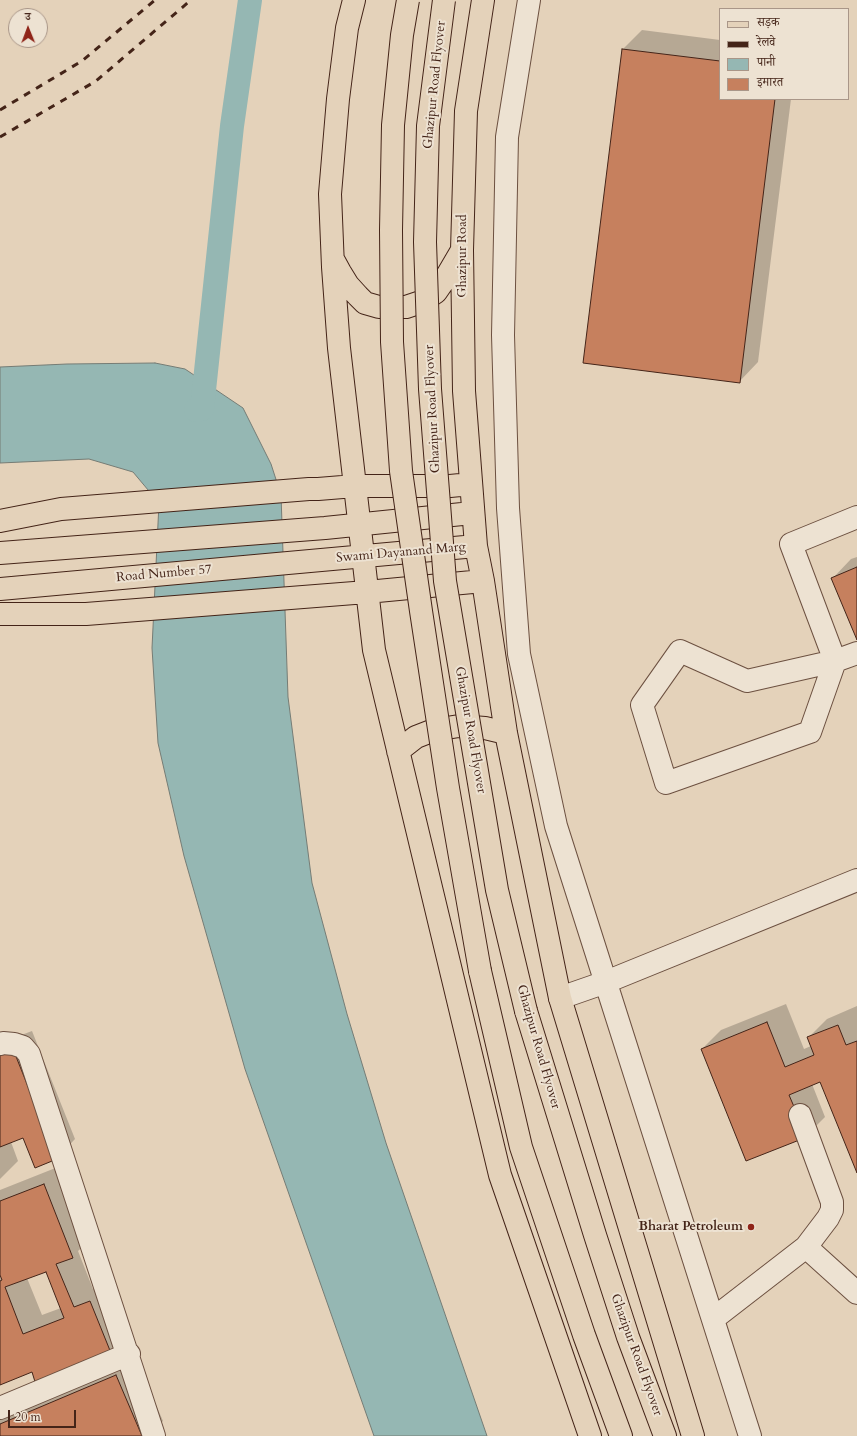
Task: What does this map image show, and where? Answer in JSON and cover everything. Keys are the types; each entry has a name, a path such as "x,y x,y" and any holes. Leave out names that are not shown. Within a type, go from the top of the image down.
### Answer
{"main road":[{"path":"354,0 348,28 338,99 330,194 332,258 339,348 374,650 500,1175 590,1436"},
{"path":"408,0 402,35 393,125 392,342 401,470 422,619 448,788 480,971 521,1147 584,1335 621,1436"},
{"name":"Ghazipur Road Flyover","path":"444,0 428,126 425,242 430,389 445,581 497,890 526,1011 628,1337 665,1436"},
{"name":"Ghazipur Road","path":"483,0 466,110 462,250 464,390 472,513 476,546 483,581 506,734 560,998 693,1436"},
{"path":"332,258 348,285 365,303 379,307 406,307 421,302 436,292 462,250"},
{"path":"0,521 61,510 309,489 355,486 450,486 470,484"},
{"path":"0,554 325,528 472,513"},
{"name":"Swami Dayanand Marg","path":"327,560 476,546"},
{"name":"Road Number 57","path":"0,589 327,560"},
{"path":"0,614 86,614 332,595 483,581"},
{"path":"398,751 416,737 434,730 459,726 484,728 506,734"}],"street":[{"path":"529,0 507,137 503,335 508,508 519,654 556,826 750,1436"},
{"path":"857,517 791,544 835,661 810,732 666,783 642,705 680,651 747,682 835,661 857,653"},
{"path":"560,998 606,982 857,880"},
{"path":"0,1044 14,1044 23,1047 29,1054 129,1354 154,1436"},
{"path":"713,1319 806,1247 828,1218 832,1210 832,1202 800,1115"},
{"path":"806,1247 857,1294"},
{"path":"0,1408 129,1354"}],"water":[{"path":"155,363 185,369 243,408 271,464 281,495 288,697 312,883 347,1014 386,1143 487,1436 374,1436 245,1069 184,856 158,743 152,648 159,503 133,472 89,459 0,463 0,367 67,364"}],"building":[{"path":"622,49 719,61 719,100 775,100 740,383 583,363"},
{"path":"857,567 857,640 831,578"},
{"path":"767,1022 785,1067 814,1055 807,1037 838,1025 846,1045 857,1041 857,1173 820,1082 789,1095 807,1137 746,1161 701,1049"},
{"path":"13,1049 57,1159 35,1168 23,1138 0,1147 0,1054"},
{"path":"44,1184 73,1258 56,1264 74,1307 90,1301 111,1353 36,1385 32,1372 0,1385 0,1281 2,1280 0,1275 0,1201","holes":["46,1272 64,1318 23,1334 5,1287"]},
{"path":"116,1375 142,1436 0,1436 0,1424"}],"waterway":[{"path":"196,410 202,409 232,126 250,0"}],"railway":[{"path":"0,110 82,61 155,0"},
{"path":"0,137 96,81 191,0"}],"place":[{"name":"Bharat Petroleum","path":"751,1227"}]}
